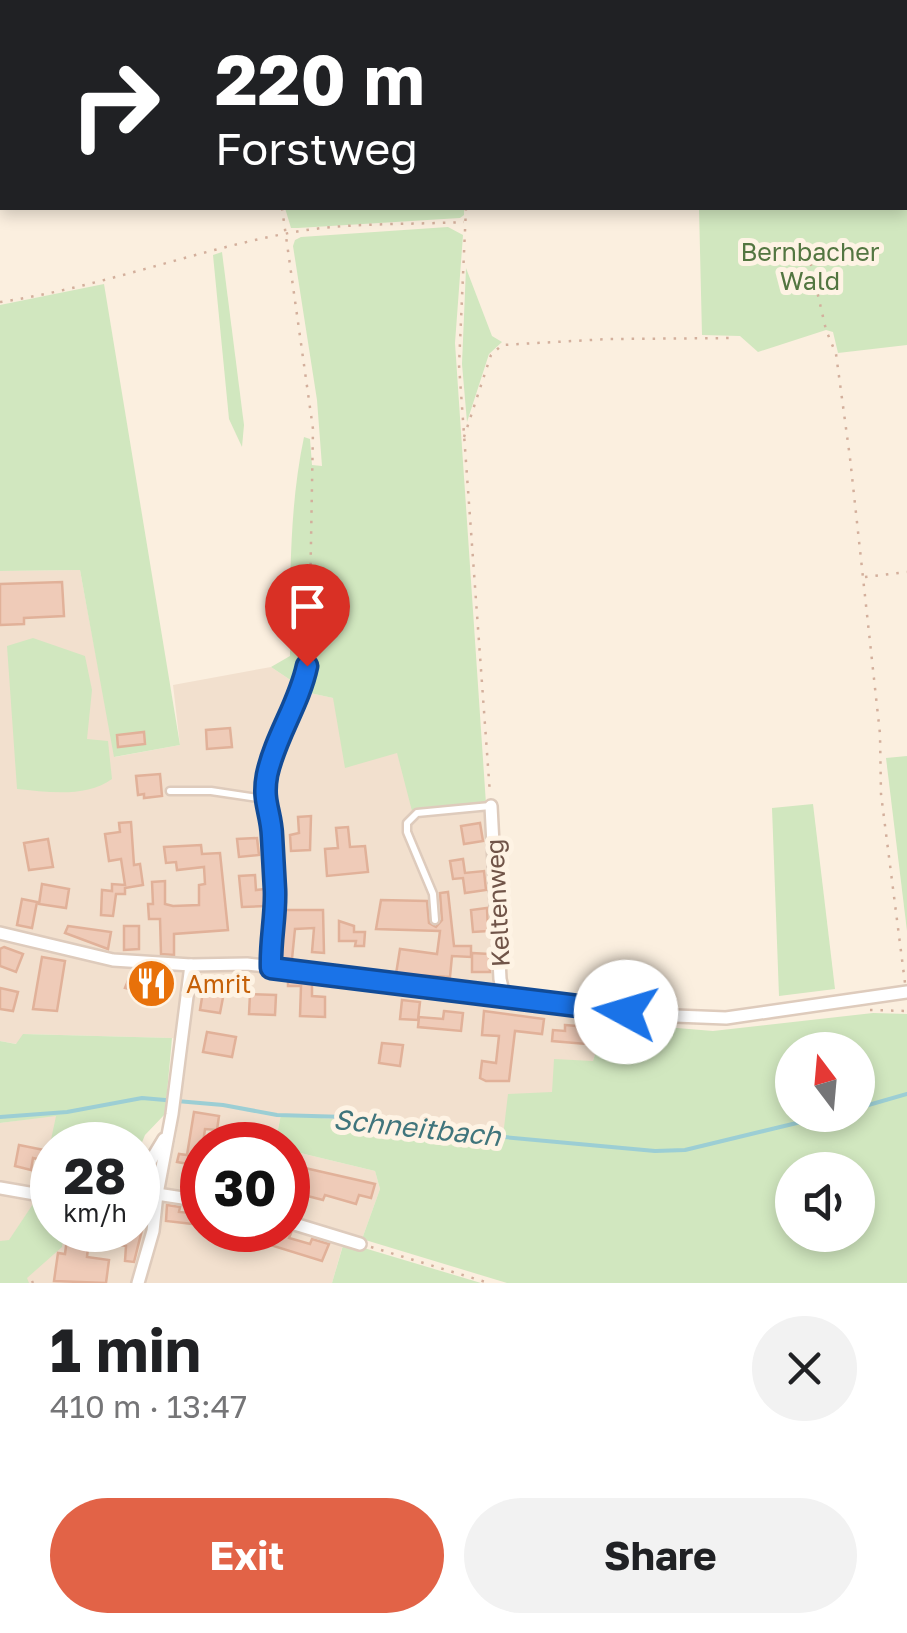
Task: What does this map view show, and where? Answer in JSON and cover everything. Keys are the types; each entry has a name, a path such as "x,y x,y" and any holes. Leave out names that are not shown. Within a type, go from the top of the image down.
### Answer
{"street":[{"path":"271,968 275,886 272,834 264,799 268,771 303,686 307,666"},
{"name":"Keltenweg","path":"491,806 500,979 505,1000"},
{"path":"0,934 97,958 271,968 362,977 505,1000 726,1018 906,992"},
{"path":"160,1178 176,1086 190,965"},
{"path":"160,1147 168,1134"},
{"path":"0,1188 30,1193"},
{"path":"310,1229 360,1244"},
{"path":"138,1283 147,1252"}],"lane":[{"path":"170,791 210,791 264,799"},
{"path":"435,920 433,894 407,832 407,823 416,813 491,806"}],"path":[{"path":"282,210 310,399 314,454 311,642 307,666"},
{"path":"466,210 459,342 463,439 491,806"},
{"path":"0,302 59,291 286,233 466,222"},
{"path":"806,243 826,330 836,354 880,734 881,794 906,992"},
{"path":"463,439 491,355 502,345 608,338 736,338"},
{"path":"863,577 907,572"},
{"path":"360,1244 489,1283"}],"shaded area":[{"path":"80,570 115,757 180,745 173,685 271,667 310,693 333,698 397,753 486,804 497,978 503,1007 597,1016 605,1022 593,1061 503,1136 281,1114 279,1122 180,1122 180,1252 310,1252 310,1155 375,1171 380,1189 362,1239 344,1241 332,1283 0,1283 0,1123 57,1115 56,1122 30,1122 30,1252 160,1252 160,1204 176,1137 189,1042 172,1038 24,1034 17,1044 0,1041 0,571"}],"green space":[{"path":"286,210 464,210 460,218 291,228"},
{"name":"Bernbacher Wald","path":"699,210 907,210 907,345 838,353 833,332 826,330 758,352 740,336 702,335"},
{"path":"448,227 463,235 455,343 486,804 412,811 397,753 345,768 333,698 310,693 271,667 290,656 293,518 304,437 310,439 312,465 322,466 317,400 293,246 301,237"},
{"path":"222,252 244,425 242,447 229,419 213,255"},
{"path":"466,268 492,336 502,342 489,354 467,422 462,364"},
{"path":"104,284 180,745 114,757 80,570 0,571 0,305"},
{"path":"33,638 85,656 92,690 87,739 108,741 112,779 102,785 66,792 17,789 7,646"},
{"path":"907,756 907,931 886,758"},
{"path":"813,804 835,989 779,996 772,808"},
{"path":"873,1013 907,1014 907,1283 507,1283 362,1239 380,1189 375,1171 310,1155 310,1122 279,1122 281,1114 503,1136 508,1094 552,1092 554,1059 593,1061 605,1022 713,1031"},
{"path":"23,1034 172,1038 165,1114 157,1122 55,1122 56,1116 0,1123 0,1041 16,1044"},
{"path":"30,1208 30,1252 56,1252 27,1278 29,1283 0,1283 0,1241 9,1240"},
{"path":"344,1242 481,1283 332,1283"}],"building":[{"path":"62,582 64,616 24,618 24,624 0,625 0,584"},
{"path":"230,728 232,747 207,749 206,730"},
{"path":"144,732 145,744 118,747 117,735"},
{"path":"160,774 162,796 138,795 136,776"},
{"path":"311,816 310,850 291,851 290,835 299,833 298,817"},
{"path":"131,822 134,865 140,864 143,885 116,894 113,916 101,915 102,890 112,891 112,884 125,885 121,859 109,861 105,834 120,832 119,823"},
{"path":"480,823 483,841 464,844 461,826"},
{"path":"348,827 350,847 365,846 368,872 327,876 325,849 338,848 336,828"},
{"path":"257,838 259,855 239,857 237,839"},
{"path":"48,839 53,867 29,870 24,843"},
{"path":"201,845 202,854 220,853 228,930 174,934 174,955 161,954 160,919 149,919 152,882 165,881 165,904 173,906 199,905 199,885 205,884 204,867 177,870 176,862 166,863 164,847"},
{"path":"463,859 465,873 484,871 486,890 465,893 463,878 453,879 450,861"},
{"path":"255,875 256,890 265,889 265,906 242,907 239,876"},
{"path":"42,884 69,889 66,908 39,904"},
{"path":"448,892 454,946 471,946 471,957 452,956 450,977 396,974 400,949 437,954 440,931 376,929 381,900 427,901 429,923 436,927 442,920 440,893"},
{"path":"22,899 37,902 32,928 17,925"},
{"path":"487,908 488,931 473,932 471,910"},
{"path":"284,910 323,910 324,953 312,952 314,928 295,929 292,959 280,958"},
{"path":"339,921 354,926 354,932 365,932 364,946 355,946 356,941 339,941"},
{"path":"68,926 111,932 108,949 65,933"},
{"path":"124,926 139,926 139,949 124,950"},
{"path":"0,949 23,954 16,972 0,966"},
{"path":"472,953 489,954 490,972 472,972"},
{"path":"42,957 65,961 57,1011 33,1009"},
{"path":"132,971 159,976 150,1001 125,988"},
{"path":"288,978 312,980 312,996 325,997 325,1017 300,1016 301,986 288,986"},
{"path":"205,979 226,982 220,1013 200,1010"},
{"path":"0,988 18,992 13,1011 0,1009"},
{"path":"250,994 276,995 275,1015 249,1014"},
{"path":"402,1000 420,1002 418,1020 400,1019"},
{"path":"444,1011 463,1013 461,1031 418,1027 419,1017 443,1019"},
{"path":"484,1011 544,1019 542,1034 515,1031 509,1081 480,1078 482,1061 496,1063 499,1036 482,1035"},
{"path":"565,1025 588,1027 586,1044 552,1041 553,1030 565,1031"},
{"path":"207,1032 236,1037 232,1057 203,1052"},
{"path":"382,1043 403,1045 400,1066 379,1063"},
{"path":"194,1112 219,1116 218,1122 192,1122"},
{"path":"19,1145 30,1147 30,1170 15,1166"},
{"path":"310,1169 375,1184 371,1198 359,1195 356,1204 325,1195 323,1200 310,1197"},
{"path":"167,1205 180,1207 180,1223 166,1221"},
{"path":"312,1239 329,1244 322,1261 293,1252 310,1252"},
{"path":"88,1252 87,1257 109,1260 106,1283 54,1281 58,1253"},
{"path":"126,1252 136,1252 134,1262 125,1261"}],"waterway":[{"name":"Schneitbach","path":"875,1103 907,1094"},
{"name":"Schneitbach","path":"0,1117 67,1112 142,1098 223,1105 277,1115 346,1117 428,1130 655,1151 685,1150 775,1128"}],"place":[{"name":"Amrit","path":"151,983"}],"route":[{"path":"307,666 303,686 268,771 264,799 272,834 275,886 271,968 626,1012"}]}
